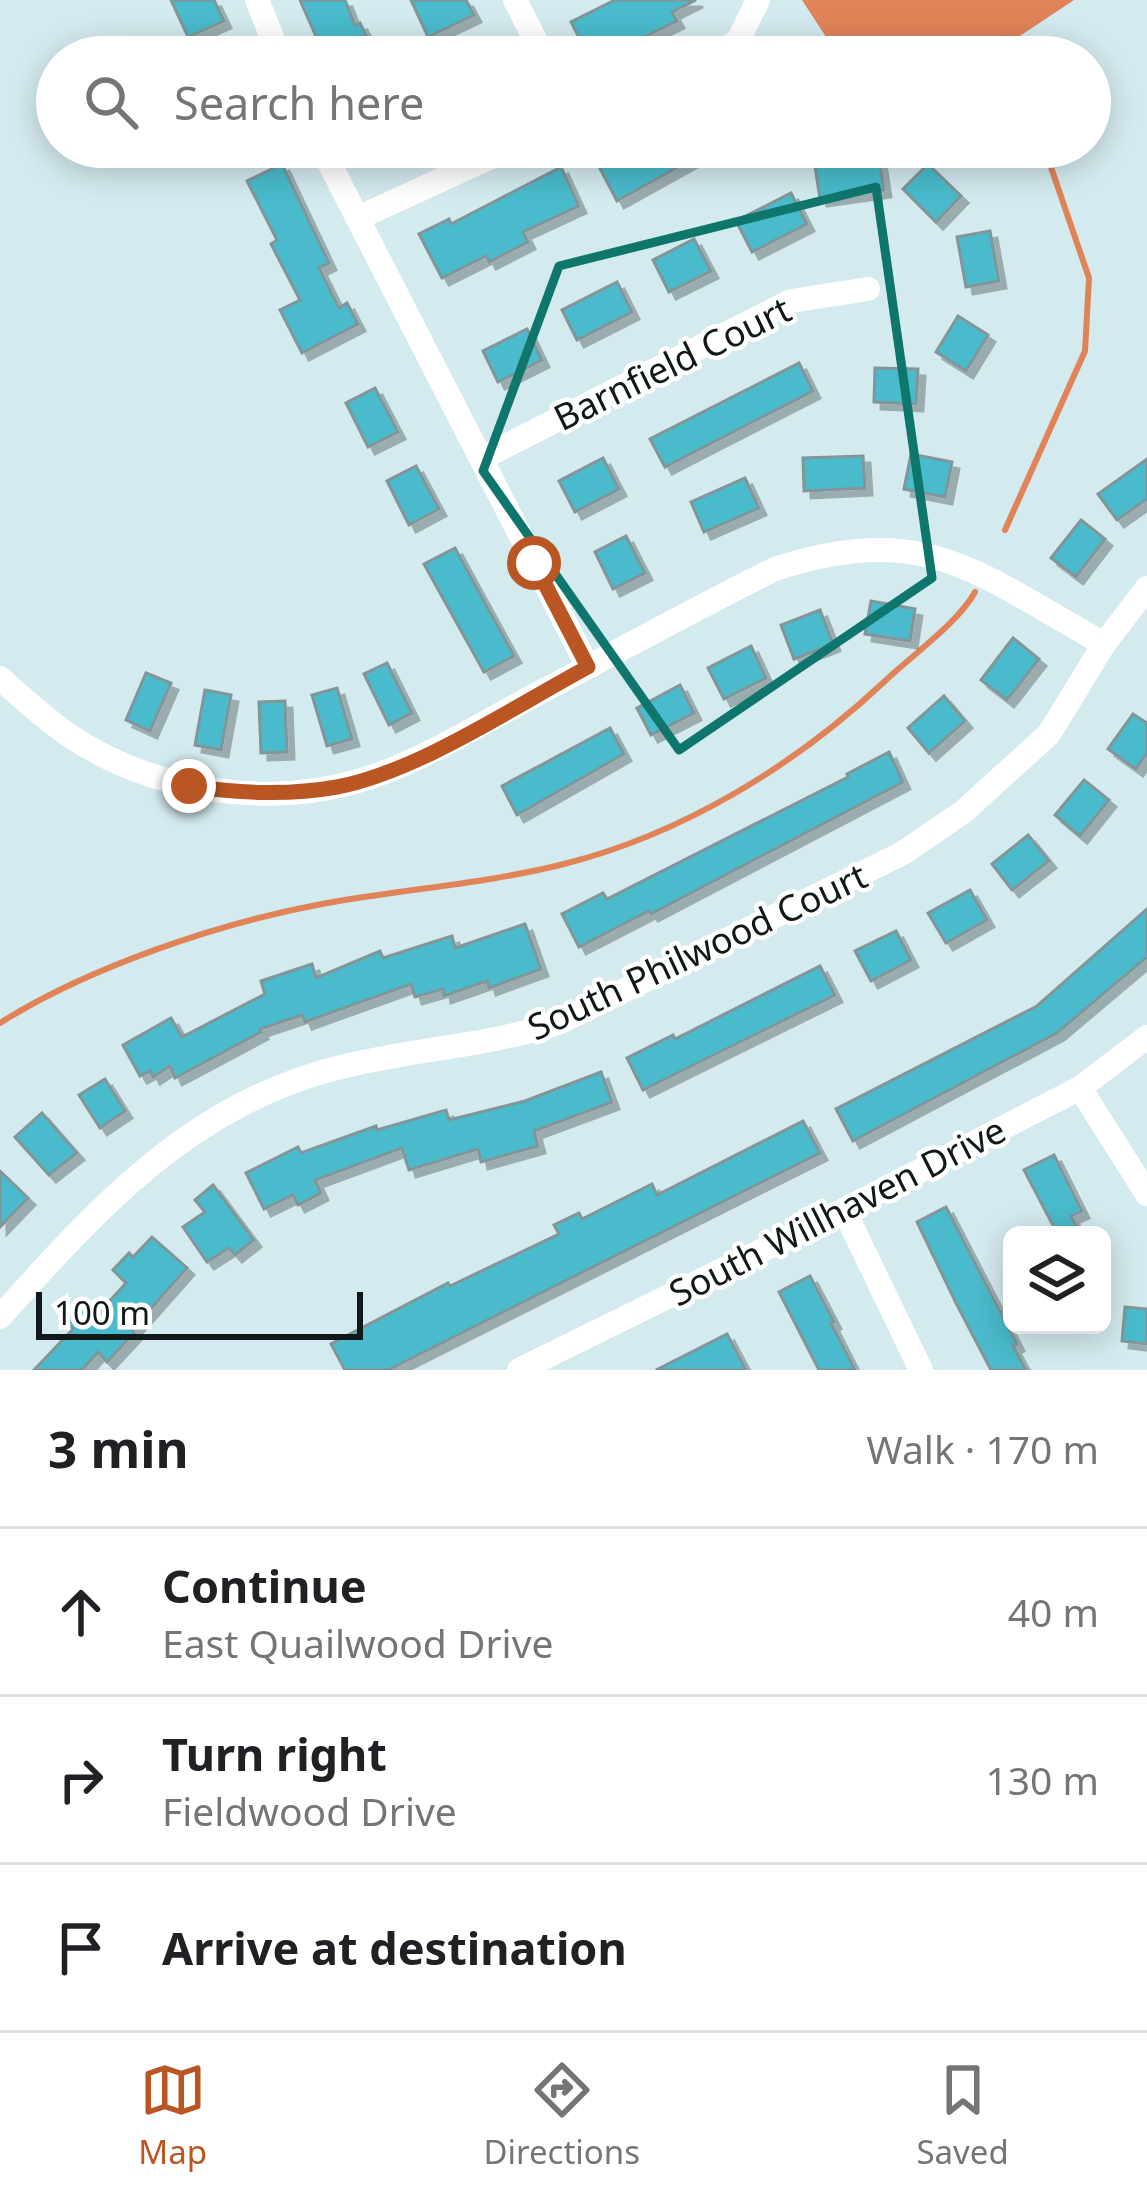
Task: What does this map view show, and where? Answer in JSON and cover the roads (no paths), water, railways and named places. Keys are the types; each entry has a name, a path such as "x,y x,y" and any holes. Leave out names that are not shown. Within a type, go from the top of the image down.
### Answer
{"street":[{"path":"257,0 272,36"},
{"path":"515,0 533,36"},
{"path":"740,36 758,0"},
{"path":"332,168 588,667"},
{"path":"358,218 468,168"},
{"name":"Barnfield Court","path":"482,458 791,301 868,289"},
{"path":"0,678 72,737 132,766 189,786 252,795 338,787 373,777 449,742 775,568 819,554 861,548 914,550 960,563 1104,644"},
{"name":"South Philwood Court","path":"0,1317 74,1234 143,1167 232,1110 286,1084 335,1068 510,1038 558,1023 903,854 963,812 1049,734 1104,644 1147,588"},
{"name":"South Willhaven Drive","path":"519,1370 1079,1088 1147,1037"},
{"path":"1079,1088 1147,1194"},
{"path":"844,1210 921,1370"}],"waterway":[{"path":"1005,530 1085,351 1089,278 1051,168"},
{"path":"0,1023 73,983 241,923 322,904 534,871 652,835 736,793 814,741 946,627 975,592"}]}
